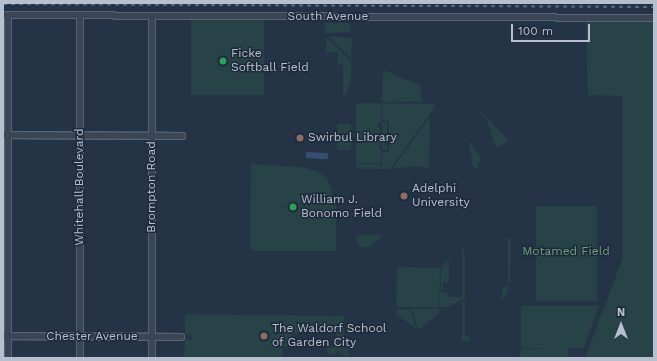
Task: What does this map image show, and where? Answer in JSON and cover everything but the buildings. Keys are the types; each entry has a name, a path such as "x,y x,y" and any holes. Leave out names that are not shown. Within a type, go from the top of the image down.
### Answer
{"street":[{"name":"South Avenue","path":"6,15 654,18"},
{"path":"6,15 5,336 8,358"},
{"name":"Whitehall Boulevard","path":"80,15 80,358"},
{"name":"Brompton Road","path":"152,16 152,358"},
{"path":"5,135 182,136"},
{"name":"Chester Avenue","path":"5,336 180,337"}],"green space":[{"path":"586,18 654,19 654,358 585,358 622,260 622,96 588,95"},
{"path":"191,19 264,19 264,95 191,95"},
{"path":"325,23 349,23 351,32 325,33"},
{"path":"328,36 352,38 351,59"},
{"path":"326,37 351,61 351,79 346,95 343,95 343,64 338,66 338,51 326,54"},
{"path":"383,70 421,86 421,102 400,102 400,99 398,102 382,102"},
{"path":"356,103 381,103 381,123 378,123 381,135 378,135 381,138 381,146 378,147 381,149 381,163 356,163"},
{"path":"382,103 433,104 435,107 390,169 382,169 382,152 389,152 389,121 382,120"},
{"path":"430,117 429,168 415,166 392,169"},
{"path":"486,117 509,140 496,148"},
{"path":"382,122 387,122 387,150 382,150"},
{"path":"337,124 351,124 351,150 337,150"},
{"path":"468,139 482,160 478,163 478,169 473,167"},
{"name":"William J. Bonomo Field","path":"251,164 303,167 319,172 327,179 336,202 336,251 254,251 250,247"},
{"path":"356,164 381,164 381,169 356,169"},
{"name":"Motamed Field","path":"536,206 597,206 597,301 536,301"},
{"path":"356,235 380,235 380,239 368,248 358,246"},
{"path":"507,237 511,242 510,279 506,294 501,301 503,287 508,286 508,241 504,240"},
{"path":"462,242 465,255 465,300 462,300"},
{"path":"449,260 449,283 443,283 443,291 441,291 441,267"},
{"path":"397,267 440,268 439,308 396,307"},
{"path":"440,292 449,293 449,297 461,297 461,300 447,307 440,307"},
{"path":"462,302 470,302 465,303 465,336 469,336 470,341 462,341"},
{"path":"521,306 599,306 584,348 568,348 568,358 519,358 521,349 547,349 521,348"},
{"path":"397,309 410,310 417,329 396,314"},
{"path":"411,309 439,309 439,313 419,330"},
{"name":"The Waldorf School of Garden City","path":"185,314 344,316 344,346 349,347 349,358 339,352 338,348 336,355 327,353 327,348 337,347 336,329 330,326 317,329 303,329 297,334 293,333 292,346 283,347 282,358 184,358 185,338 192,340 192,335 185,335"}],"water":[{"path":"306,152 328,153 328,159 306,158"}],"railway":[{"path":"3,4 654,7"}],"place":[{"name":"Ficke Softball Field","path":"223,61"},
{"name":"Swirbul Library","path":"300,138"},
{"name":"Adelphi University","path":"404,196"},
{"name":"William J. Bonomo Field","path":"293,207"},
{"name":"The Waldorf School of Garden City","path":"264,336"}]}
